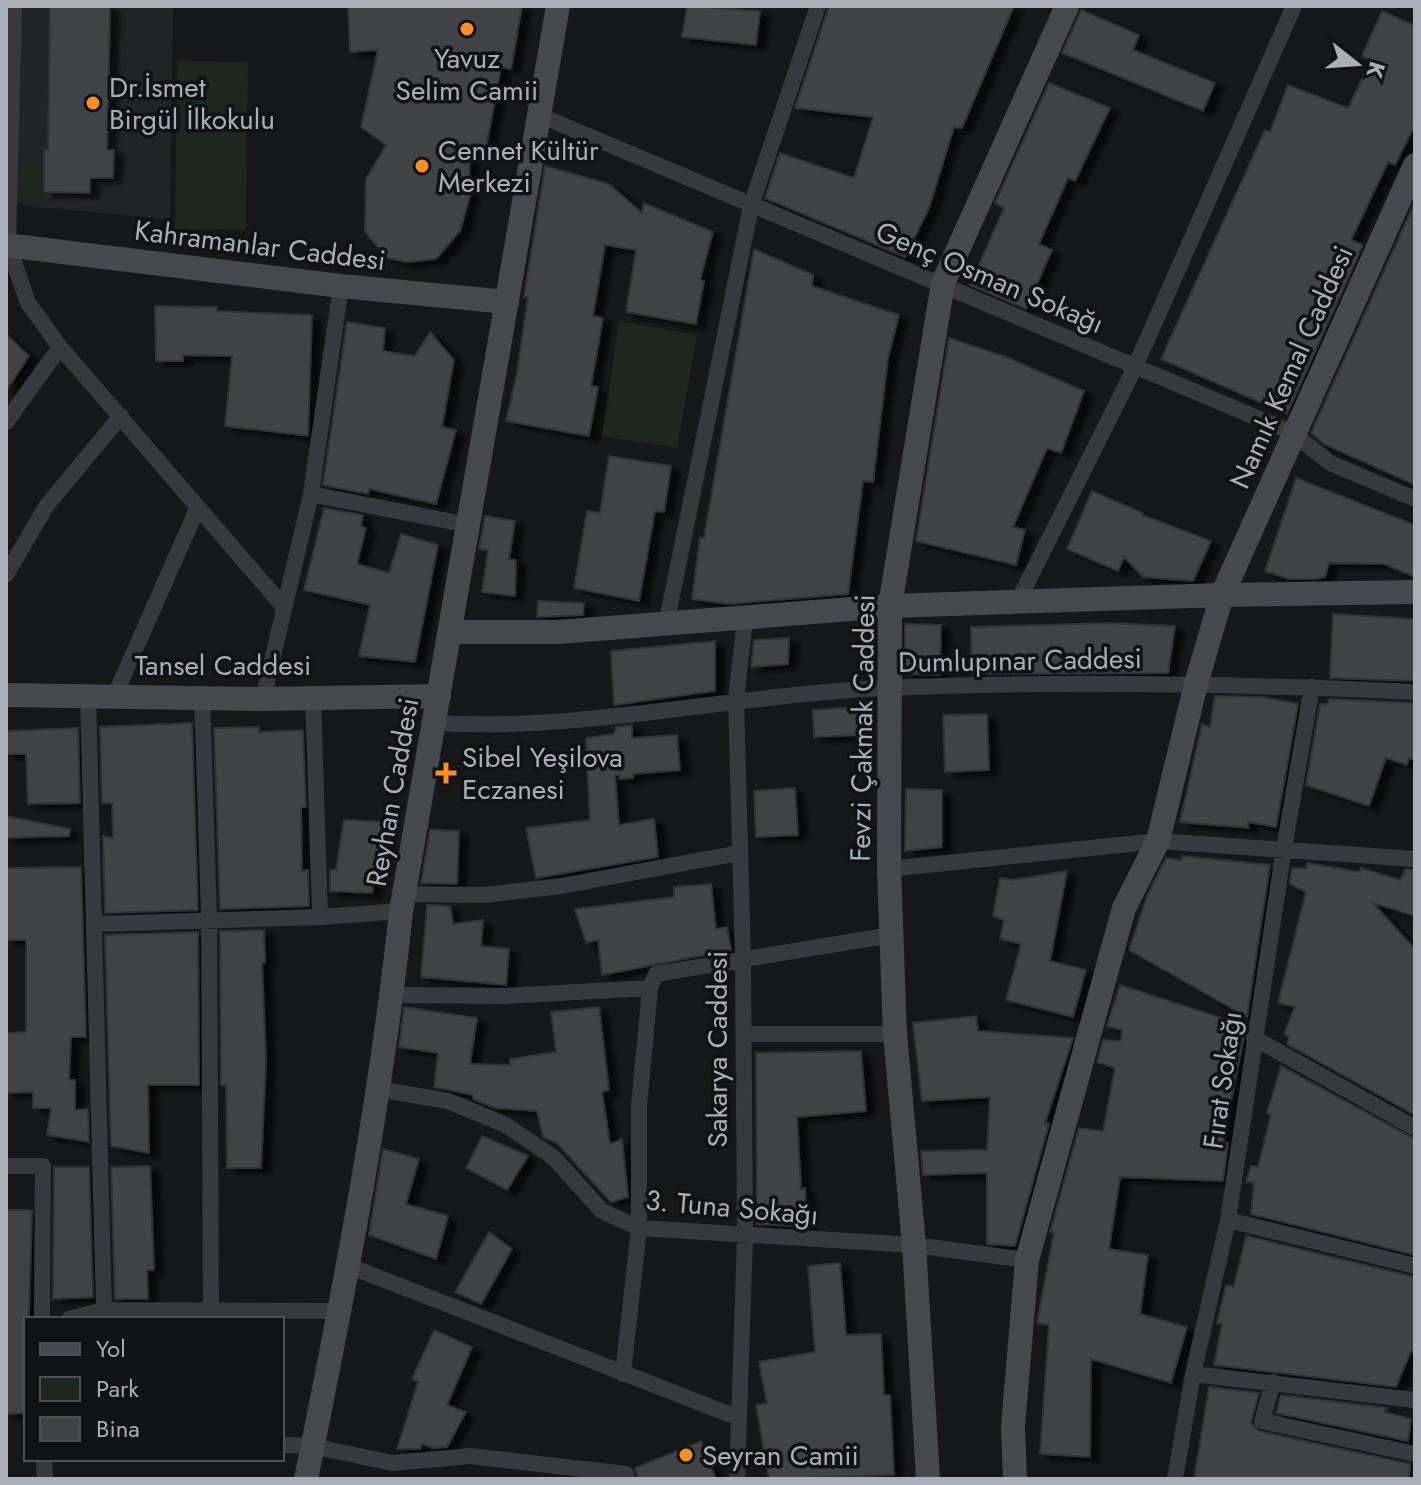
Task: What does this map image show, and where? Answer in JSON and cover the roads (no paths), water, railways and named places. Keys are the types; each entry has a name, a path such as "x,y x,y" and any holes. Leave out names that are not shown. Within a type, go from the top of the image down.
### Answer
{"street":[{"path":"14,6 7,245 28,303 60,347 283,606"},
{"name":"Reyhan Caddesi","path":"306,1479 349,1266 392,995 402,902 558,6"},
{"path":"666,625 751,206 818,6"},
{"name":"Fevzi Çakmak Caddesi","path":"928,1479 914,1245 895,1034 889,869 887,688 890,606 943,283 1067,6"},
{"path":"1018,601 1135,367 1294,6"},
{"name":"Genç Osman Sokağı","path":"539,115 1293,433 1330,463 1415,499"},
{"name":"Namık Kemal Caddesi","path":"1015,1479 1013,1426 1027,1260 1124,908 1158,841 1196,684 1222,595 1415,165"},
{"name":"Kahramanlar Caddesi","path":"7,245 341,286 507,302"},
{"path":"263,699 311,494 341,286"},
{"path":"6,422 60,347"},
{"path":"6,575 47,505 121,416"},
{"path":"311,494 468,525"},
{"path":"115,695 198,507"},
{"path":"451,632 558,632 745,620 890,606 1415,592"},
{"name":"Sakarya Caddesi","path":"737,1479 745,1237 743,959 736,699 745,620"},
{"name":"Dumlupınar Caddesi","path":"435,723 478,725 577,720 736,699 887,688 1196,684 1415,692"},
{"name":"Fırat Sokağı","path":"1175,1479 1193,1374 1228,1220 1254,1038 1312,687"},
{"name":"Tansel Caddesi","path":"6,695 202,695 263,699 439,696"},
{"path":"202,695 209,918 211,1308"},
{"path":"313,696 320,917"},
{"path":"88,697 104,1310"},
{"path":"889,869 1158,841 1415,859"},
{"path":"96,924 209,918 320,917 402,902 561,886 739,853"},
{"path":"623,1374 639,1228 639,1106 650,988 656,974 892,935"},
{"path":"392,995 504,996 650,988"},
{"path":"744,1034 895,1034"},
{"path":"1254,1038 1415,1128"},
{"name":"3. Tuna Sokağı","path":"377,1089 448,1101 506,1125 553,1157 602,1211 639,1228 745,1237 914,1245 1027,1260"},
{"path":"6,1166 43,1166 42,1317"},
{"path":"1228,1220 1415,1266"},
{"path":"349,1266 739,1418"},
{"path":"77,1317 104,1310 211,1308 341,1311"},
{"path":"1193,1374 1415,1400"},
{"path":"1273,1382 1262,1421 1415,1454"},
{"path":"284,1445 312,1446 392,1463 470,1456 626,1474 627,1479"}],"place":[{"name":"Yavuz Selim Camii","path":"467,29"},
{"name":"Dr.İsmet Birgül İlkokulu","path":"93,103"},
{"name":"Cennet Kültür Merkezi","path":"422,166"},
{"name":"Sibel Yeşilova Eczanesi","path":"446,773"},
{"name":"Seyran Camii","path":"686,1455"}]}
